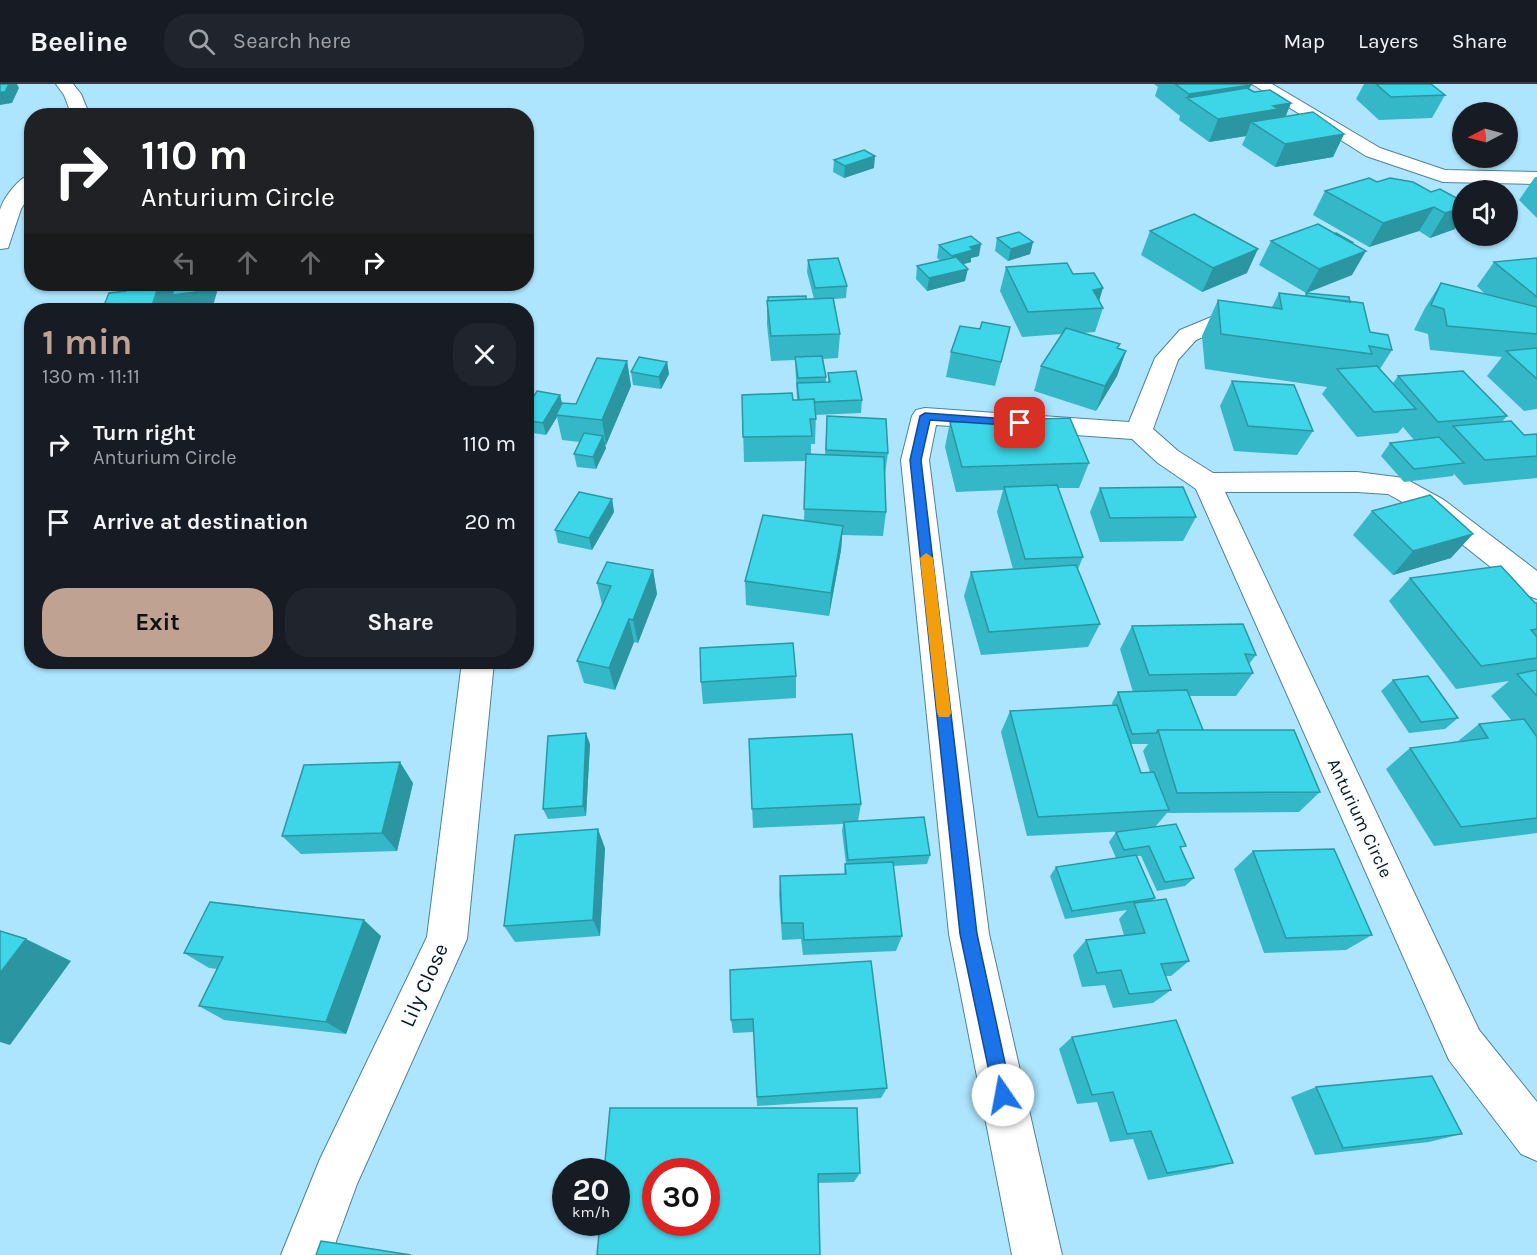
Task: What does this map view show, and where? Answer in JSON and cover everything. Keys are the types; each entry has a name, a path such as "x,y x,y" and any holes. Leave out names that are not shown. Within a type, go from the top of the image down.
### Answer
{"street":[{"path":"64,84 72,94 78,108"},
{"path":"1260,84 1373,152 1443,176 1537,178"},
{"path":"0,243 4,222 24,188"},
{"path":"1139,431 1167,358 1188,335 1238,312"},
{"path":"1037,1255 969,934 915,460 925,416 1139,431 1168,457 1207,483 1357,482 1394,485 1434,507 1537,588"},
{"name":"Anturium Circle","path":"1207,483 1464,1045 1537,1138"},
{"name":"Lily Close","path":"306,1255 337,1176 447,939 477,669"}],"building":[{"path":"0,84 9,84 5,92 0,92"},
{"path":"1175,84 1250,84 1251,85 1189,94"},
{"path":"1376,84 1431,84 1445,95 1391,97"},
{"path":"1247,88 1254,92 1270,90 1291,103 1273,106 1278,109 1218,119 1187,98"},
{"path":"1313,112 1344,134 1285,144 1251,122"},
{"path":"864,150 875,156 845,166 834,160"},
{"path":"1369,178 1377,182 1390,178 1413,182 1431,192 1440,189 1452,196 1452,211 1445,213 1434,207 1383,223 1325,191"},
{"path":"1194,214 1258,249 1213,268 1150,231"},
{"path":"1318,224 1366,251 1319,269 1271,241"},
{"path":"1019,232 1033,242 1011,249 997,238"},
{"path":"971,236 981,244 970,247 973,250 952,256 939,245"},
{"path":"956,257 968,269 929,278 917,266"},
{"path":"838,258 847,286 815,288 808,260"},
{"path":"1537,258 1537,297 1494,262"},
{"path":"1067,263 1073,274 1094,273 1103,288 1093,290 1103,308 1028,312 1006,267"},
{"path":"1441,283 1537,307 1537,334 1447,326 1444,309 1431,305"},
{"path":"157,291 153,303 105,303 109,293"},
{"path":"173,291 196,291 196,292 172,295"},
{"path":"1279,293 1363,303 1370,332 1388,335 1392,350 1369,346 1372,354 1221,334 1218,300 1282,309"},
{"path":"1306,293 1349,297 1350,302 1307,296"},
{"path":"806,296 806,299 768,301 768,297"},
{"path":"833,298 840,334 771,336 767,301"},
{"path":"982,322 1010,327 1001,362 951,352 960,326 980,329"},
{"path":"1066,328 1120,344 1117,348 1126,351 1105,386 1041,366"},
{"path":"1537,348 1537,379 1506,351"},
{"path":"822,356 826,377 798,378 795,357"},
{"path":"639,357 667,362 659,377 631,372"},
{"path":"597,358 627,361 602,420 556,415 562,403 576,404"},
{"path":"1377,366 1416,409 1374,412 1337,369"},
{"path":"856,371 862,400 815,402 814,399 799,400 797,383 830,382 828,373"},
{"path":"1463,371 1507,416 1438,422 1398,376"},
{"path":"1232,381 1294,385 1313,431 1248,426"},
{"path":"537,391 560,395 543,423 534,421 534,396"},
{"path":"792,393 793,400 814,399 816,419 810,419 812,436 743,437 742,395"},
{"path":"827,416 886,419 888,453 826,450"},
{"path":"1070,418 1089,463 962,467 950,422"},
{"path":"1511,421 1524,435 1537,434 1537,456 1485,460 1453,426"},
{"path":"584,433 603,436 593,457 574,454"},
{"path":"1439,437 1464,463 1414,469 1390,443"},
{"path":"806,454 884,457 886,512 804,509"},
{"path":"1057,485 1083,557 1025,559 1004,487"},
{"path":"1183,487 1196,517 1110,518 1100,488"},
{"path":"579,492 612,499 589,538 555,530"},
{"path":"1430,495 1473,534 1413,551 1372,511"},
{"path":"763,515 843,526 831,593 745,581"},
{"path":"607,562 653,570 633,620 629,619 609,668 577,661 611,586 597,583"},
{"path":"1076,565 1100,624 989,632 971,572"},
{"path":"1501,566 1537,603 1537,629 1531,630 1537,637 1537,658 1481,666 1410,578"},
{"path":"1243,624 1256,655 1245,654 1253,673 1149,675 1132,626"},
{"path":"793,643 796,676 701,682 700,648"},
{"path":"1537,670 1537,696 1517,674"},
{"path":"1428,676 1458,718 1421,722 1393,680"},
{"path":"1187,690 1203,730 1158,730 1156,733 1132,734 1118,692"},
{"path":"1117,705 1141,773 1154,772 1169,810 1038,817 1010,711"},
{"path":"1524,719 1537,737 1537,818 1461,827 1410,748 1488,738 1479,724"},
{"path":"1158,730 1294,730 1320,792 1177,793"},
{"path":"586,733 583,806 543,809 548,736"},
{"path":"852,734 861,804 752,809 749,739"},
{"path":"400,762 382,833 282,836 304,765"},
{"path":"924,817 930,855 848,860 844,822"},
{"path":"1176,824 1186,846 1180,847 1194,878 1165,882 1149,846 1124,850 1116,832"},
{"path":"598,829 593,920 504,926 515,835"},
{"path":"1334,849 1372,935 1286,938 1253,851"},
{"path":"1136,855 1155,898 1072,911 1056,867"},
{"path":"893,862 902,936 804,940 803,923 782,923 780,876 846,874 845,864"},
{"path":"1166,899 1189,961 1161,964 1171,990 1129,994 1121,970 1097,973 1086,940 1145,933 1134,903"},
{"path":"210,902 364,920 326,1022 199,1006 223,957 184,953"},
{"path":"0,931 26,939 0,973"},
{"path":"871,961 887,1088 757,1097 753,1019 731,1020 730,970"},
{"path":"1176,1020 1233,1163 1167,1173 1151,1131 1127,1134 1113,1092 1092,1095 1072,1037"},
{"path":"1432,1076 1462,1134 1343,1148 1316,1087"},
{"path":"610,1108 857,1108 860,1173 818,1174 820,1255 597,1255 599,1236 630,1236 630,1158 605,1158"},
{"path":"321,1241 411,1255 316,1255"}],"slow traffic":[{"path":"926,558 944,713"}],"route":[{"path":"1003,1095 969,934 915,460 925,416 1020,423"}]}
